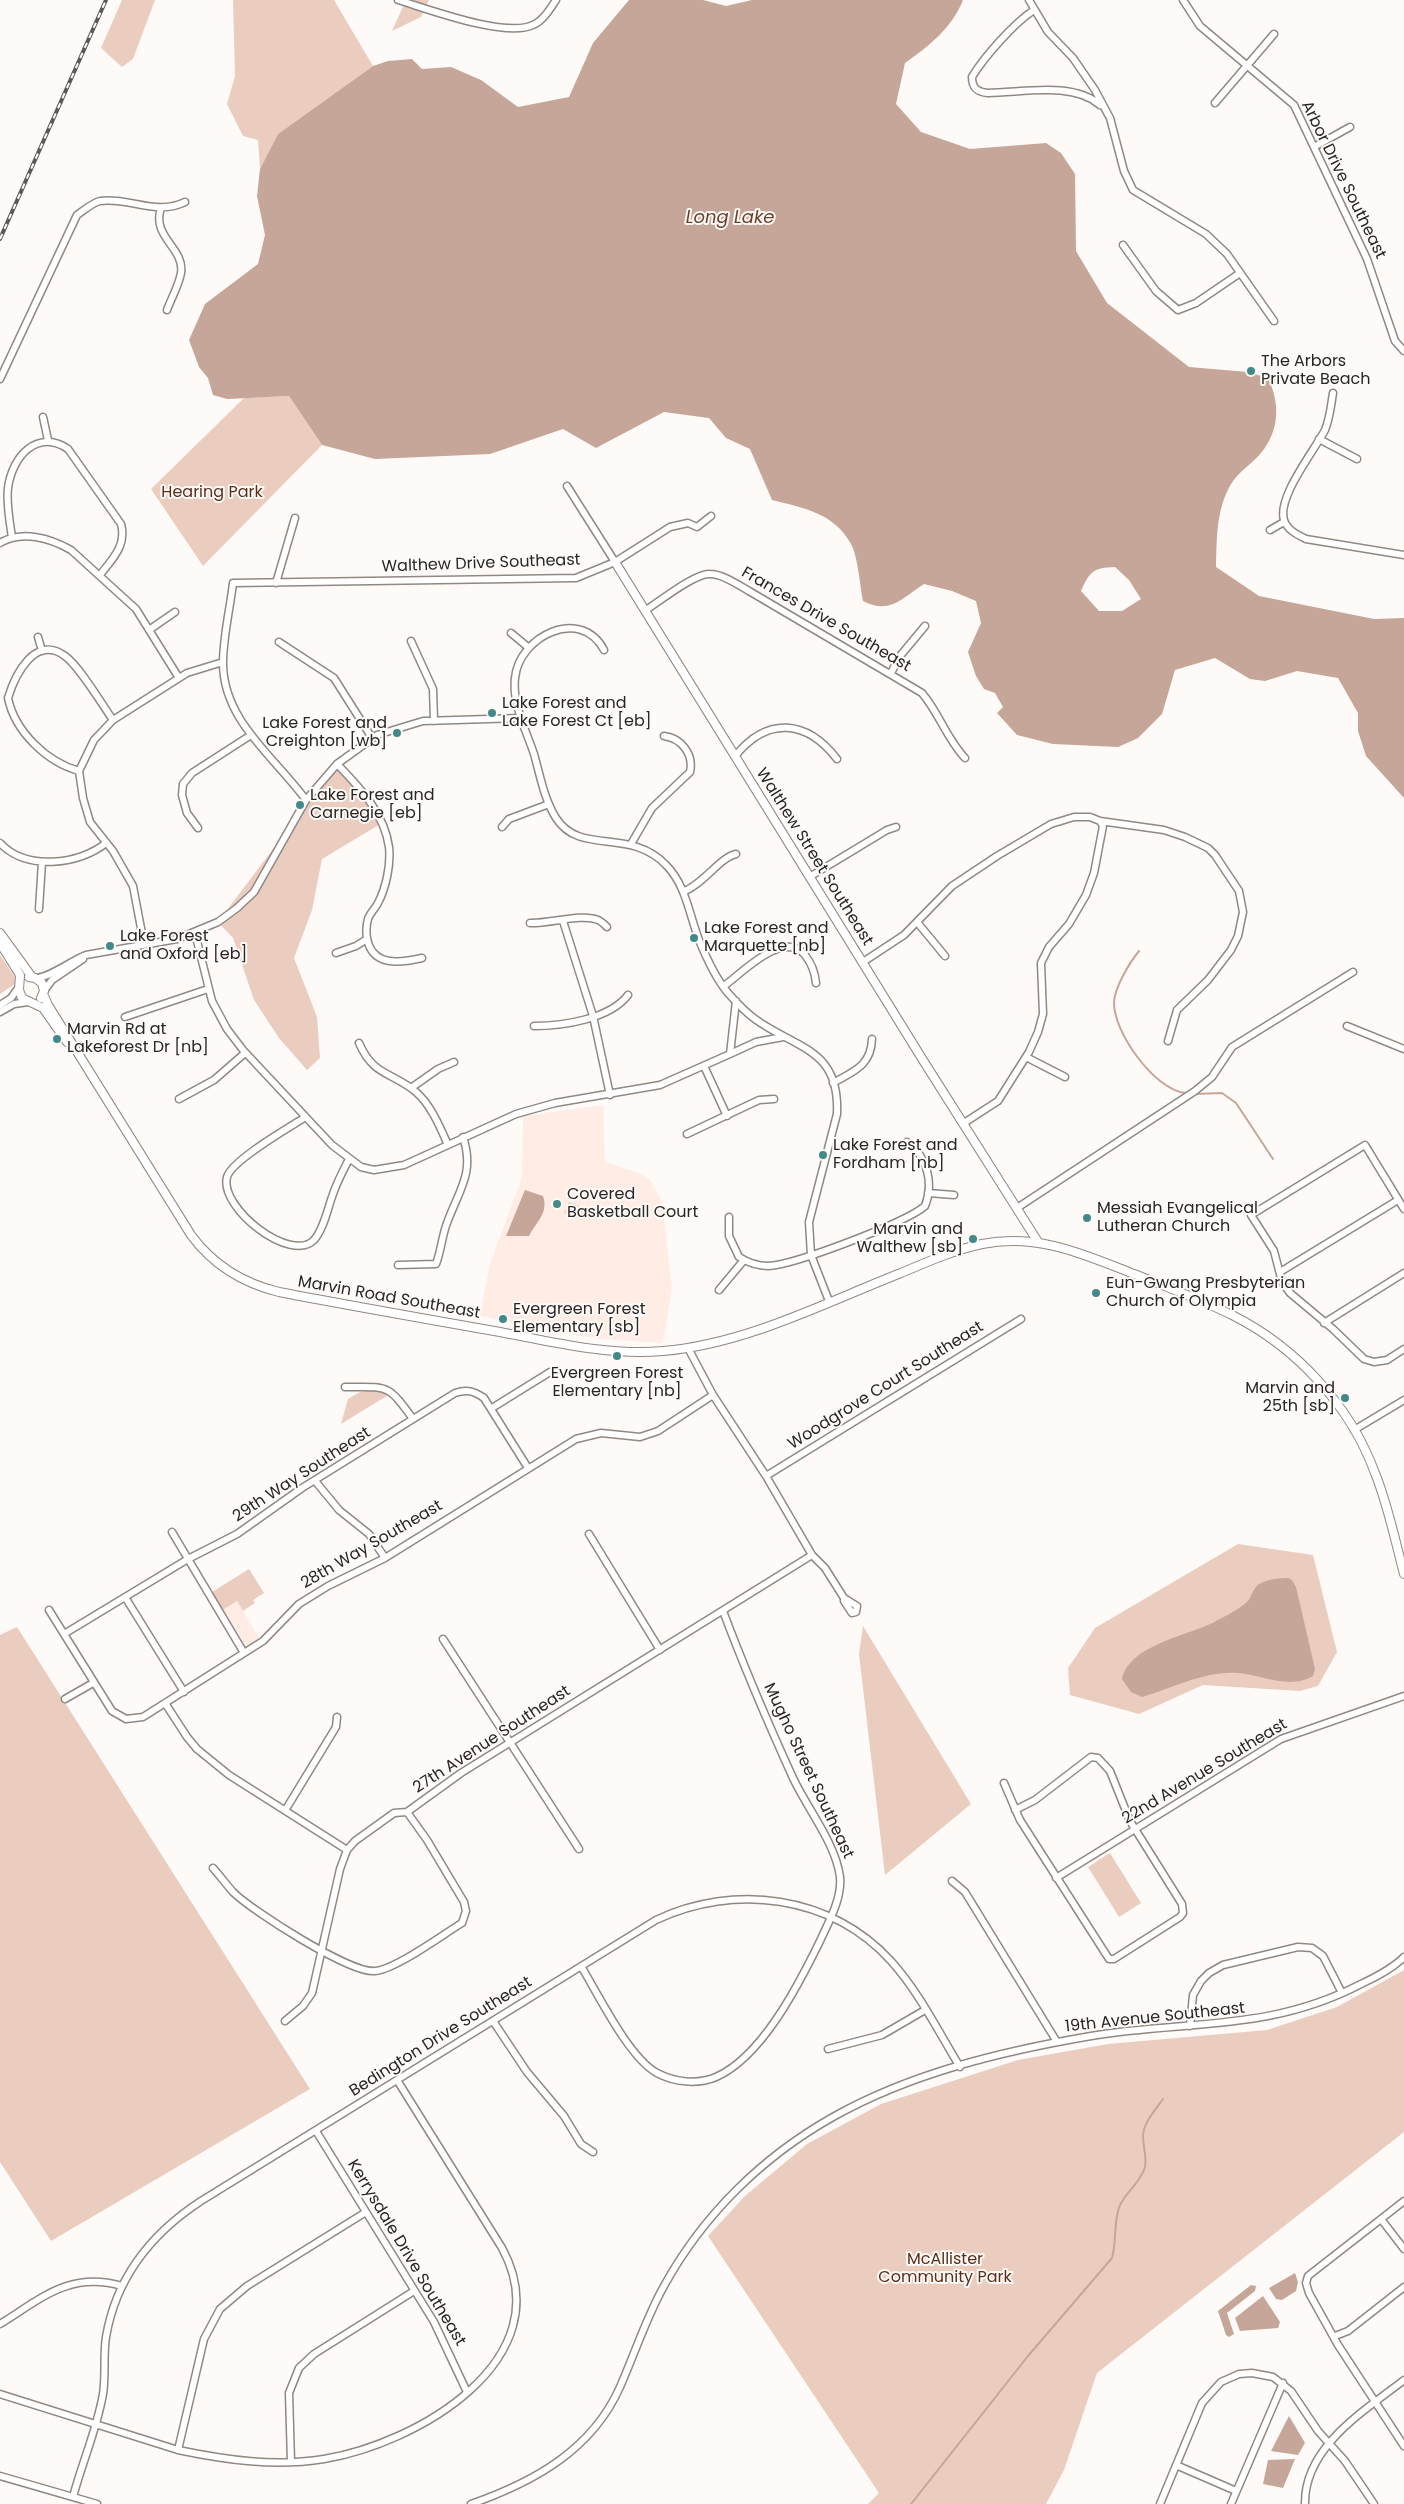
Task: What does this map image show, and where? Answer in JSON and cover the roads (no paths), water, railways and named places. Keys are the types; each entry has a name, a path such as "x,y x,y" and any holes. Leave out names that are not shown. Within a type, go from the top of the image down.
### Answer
{"street":[{"path":"398,0 505,29 532,26 540,21 556,0"},
{"path":"1029,0 1048,32 1084,73 1110,118 1124,171 1133,190 1206,234 1227,254 1274,321"},
{"name":"Arbor Drive Southeast","path":"1186,1 1200,26 1250,66 1294,105 1367,259 1395,342 1404,351"},
{"path":"1034,10 1013,26 980,64 972,77 975,88 980,92 988,93 1052,91 1078,94 1094,99 1103,107"},
{"path":"1215,103 1250,66 1274,34"},
{"path":"1314,147 1350,127"},
{"path":"0,379 77,215 98,201 160,208 176,206 185,202"},
{"path":"160,208 158,224 178,258 181,272 167,310"},
{"path":"1122,245 1156,291 1178,310 1196,303 1240,273"},
{"path":"1333,392 1328,423 1286,499 1283,513 1284,522 1294,533 1306,539 1404,555"},
{"path":"43,416 48,440"},
{"path":"1319,439 1357,459"},
{"path":"12,538 7,497 13,471 23,453 40,442 48,440 68,449 121,524 123,538 120,548 100,575"},
{"name":"Walthew Street Southeast","path":"567,486 1038,1242"},
{"name":"Walthew Drive Southeast","path":"222,662 233,583 576,578 615,562 670,528 688,523 697,527 711,516"},
{"path":"276,583 295,518"},
{"path":"1270,530 1284,522"},
{"path":"0,543 12,538 31,536 62,545 100,575 136,609 179,678"},
{"name":"Frances Drive Southeast","path":"646,610 689,582 710,574 750,590 922,692 936,709 956,749 965,758"},
{"path":"149,630 175,612"},
{"path":"891,673 900,656 925,626"},
{"path":"604,650 594,636 586,631 577,629 555,630 528,648 519,662 514,689 521,718 549,804 561,826 569,834 586,840 631,844 642,848 666,865 683,892 703,950 724,986 753,1018 785,1037 798,1042 813,1053 826,1069 833,1083 837,1102 837,1114 810,1213 811,1255 829,1301"},
{"path":"511,632 528,648"},
{"path":"38,637 42,651"},
{"path":"412,641 433,689 434,720"},
{"path":"279,642 334,678 372,738"},
{"path":"79,771 63,766 35,744 9,705 10,690 24,663 32,655 42,651 56,651 70,661 113,720"},
{"path":"144,944 133,886 120,861 90,822 86,811 79,771 94,740 113,720 179,678 208,665 222,662 229,702 251,735 306,800"},
{"path":"0,1005 11,998 24,980 44,977 71,960 93,954 178,939 218,922 254,892 306,800 337,764 372,738 399,727 434,720 521,718"},
{"path":"736,755 747,741 757,734 782,726 808,735 828,747 837,759"},
{"path":"198,828 188,813 182,795 183,784 192,773 251,735"},
{"path":"631,844 652,808 690,772 691,760 684,746 675,738 664,736"},
{"path":"337,764 361,789 377,812 388,846 384,886 378,904 368,918 366,931 368,948 372,954 394,962 422,958"},
{"path":"502,827 508,818 549,804"},
{"path":"863,962 904,935 952,886 997,856 1051,824 1081,817 1095,817 1100,821 1103,826 1091,884 1076,913 1049,947 1041,963 1042,1019 1038,1032 1026,1058 998,1101 964,1123"},
{"path":"1100,821 1164,830 1208,848 1232,879 1243,903 1241,924 1231,950 1208,980 1177,1010 1168,1041"},
{"path":"811,876 886,830 896,827"},
{"path":"0,843 14,854 42,862 52,862 81,856 106,843"},
{"path":"683,892 702,882 727,856 736,854"},
{"path":"39,909 42,862"},
{"path":"530,923 586,918 598,920 607,928"},
{"path":"563,921 593,1016 610,1095"},
{"path":"916,922 945,956"},
{"path":"195,933 208,989 227,1029 245,1053 304,1118 349,1159 361,1167 386,1170 404,1165 463,1137 532,1109 660,1085 756,1042 785,1037"},
{"path":"0,934 34,977 42,983 44,993"},
{"path":"336,953 356,946 368,938"},
{"path":"0,943 18,969 22,998 30,1002"},
{"path":"724,986 770,952 786,945 792,946 804,954 815,972 816,983"},
{"path":"0,1012 14,1004 39,1000 52,980 93,954"},
{"path":"1017,1208 1195,1092 1212,1077 1232,1046 1353,972"},
{"path":"125,1017 208,989"},
{"name":"Marvin Road Southeast","path":"44,993 97,1084 199,1246 218,1265 247,1282 279,1292 587,1347 636,1352 688,1348 740,1336 966,1248 1004,1240 1038,1242 1093,1258 1232,1315 1277,1343 1309,1371 1336,1402 1354,1430 1378,1480 1404,1572"},
{"path":"534,1026 554,1026 593,1016 616,1008 628,995"},
{"path":"730,1054 736,1001"},
{"name":"Marvin Road Southeast","path":"30,1002 39,1005 47,1013 97,1084"},
{"path":"1346,1026 1404,1049"},
{"path":"833,1083 865,1063 871,1049 872,1039"},
{"path":"359,1043 369,1063 411,1088 430,1110 448,1145"},
{"path":"179,1099 214,1080 245,1053"},
{"path":"1026,1058 1064,1077"},
{"path":"411,1088 438,1069 454,1062"},
{"path":"704,1066 727,1116"},
{"path":"687,1134 759,1100 774,1099"},
{"path":"304,1118 244,1157 227,1176 226,1189 230,1200 238,1212 284,1244 300,1246 308,1244 318,1234 337,1182 349,1159"},
{"path":"398,1265 436,1264 447,1223 467,1172 468,1151 463,1137"},
{"path":"729,1217 729,1236 733,1248 744,1260 768,1266 811,1255 913,1214 925,1206 928,1194 926,1166 918,1152 906,1142"},
{"path":"1404,1209 1364,1145 1251,1215 1274,1251 1282,1282 1290,1293 1324,1323 1334,1329 1364,1359 1374,1362 1387,1360 1404,1349"},
{"path":"928,1194 954,1196"},
{"path":"1280,1272 1398,1200"},
{"path":"719,1290 744,1260"},
{"path":"1324,1323 1404,1273"},
{"name":"Woodgrove Court Southeast","path":"766,1476 1022,1319"},
{"path":"688,1348 713,1395 766,1476 812,1555 825,1568 844,1598"},
{"path":"492,1408 550,1372"},
{"path":"345,1387 378,1386 390,1390 413,1420"},
{"name":"29th Way Southeast","path":"64,1634 188,1559 237,1534 302,1488 316,1482 413,1420 465,1390 474,1392 484,1398 528,1468"},
{"name":"28th Way Southeast","path":"49,1610 114,1714 126,1719 143,1717 263,1641 299,1604 328,1586 384,1558 528,1468 587,1435 601,1433 640,1437 658,1430 713,1395"},
{"path":"1354,1430 1404,1400"},
{"path":"316,1482 339,1510 369,1534 384,1558"},
{"path":"172,1532 244,1653"},
{"path":"589,1534 660,1650"},
{"name":"27th Avenue Southeast","path":"285,2021 303,2006 312,1993 340,1869 347,1850 355,1841 394,1813 407,1812 461,1773 812,1555"},
{"path":"126,1597 184,1692"},
{"name":"Mugho Street Southeast","path":"580,1966 634,2051 649,2067 658,2073 677,2080 707,2080 732,2067 767,2031 796,1989 831,1917 840,1890 836,1860 793,1777 723,1611"},
{"path":"443,1639 579,1849"},
{"path":"66,1699 94,1683"},
{"name":"22nd Avenue Southeast","path":"1056,1878 1281,1739 1404,1696"},
{"path":"165,1703 197,1749 229,1775 286,1809 347,1850"},
{"path":"286,1809 336,1727 337,1717"},
{"path":"1004,1783 1015,1810 1105,1956 1114,1959 1180,1917 1183,1913 1182,1904 1135,1829 1110,1771 1105,1764 1095,1757 1091,1757 1035,1800 1015,1810"},
{"path":"213,1868 233,1892 251,1906 322,1950 364,1971 376,1971 389,1967 462,1923 466,1911 464,1902 427,1840 407,1812"},
{"path":"952,1881 965,1892 1057,2042"},
{"name":"Bedington Drive Southeast","path":"73,2496 103,2395 107,2336 122,2286 143,2252 176,2218 656,1920 704,1903 729,1899 762,1899 795,1904 831,1917 861,1935 890,1960 925,2010 960,2067"},
{"path":"1190,2026 1193,1995 1208,1973 1223,1965 1298,1947 1312,1948 1323,1956 1342,1993"},
{"name":"19th Avenue Southeast","path":"471,2504 513,2488 547,2470 579,2445 596,2427 620,2388 652,2308 675,2266 716,2211 749,2177 801,2136 852,2107 903,2085 960,2067 1057,2042 1133,2030 1234,2023 1273,2016 1311,2006 1342,1993 1401,1963 1404,1957"},
{"path":"828,2049 882,2035 925,2010"},
{"path":"493,2020 527,2072 564,2116 581,2144 593,2152"},
{"path":"0,2394 178,2450 233,2460 291,2462 340,2456 379,2445 422,2425 467,2392 491,2369 507,2343 516,2316 514,2279 502,2248 397,2080"},
{"name":"Kerrysdale Drive Southeast","path":"316,2131 444,2341 467,2392"},
{"path":"1404,2201 1308,2276 1306,2283 1309,2293 1375,2403 1404,2446"},
{"path":"178,2450 204,2339 220,2309 247,2286 366,2212"},
{"path":"1381,2219 1404,2249"},
{"path":"0,2324 57,2289 71,2284 97,2280 122,2286"},
{"path":"1335,2336 1348,2331 1404,2287"},
{"path":"291,2462 289,2393 299,2368 314,2354 414,2291"},
{"path":"1160,2504 1202,2403 1221,2382 1240,2374 1252,2373 1273,2377 1291,2391 1318,2431 1345,2461 1374,2504"},
{"path":"1305,2504 1306,2487 1312,2470 1329,2444 1404,2380"},
{"path":"1231,2504 1283,2383"},
{"path":"1176,2465 1236,2491"},
{"path":"0,2476 97,2504"}],"water":[{"name":"Long Lake","path":"629,0 703,0 726,6 752,0 963,0 953,19 939,36 905,63 896,104 921,132 970,149 1046,143 1061,153 1075,174 1076,251 1107,303 1189,367 1248,372 1268,378 1275,397 1275,426 1261,453 1237,476 1226,494 1218,524 1216,567 1259,596 1374,619 1404,618 1404,798 1366,756 1358,731 1358,713 1338,678 1297,671 1265,681 1250,679 1215,658 1175,670 1162,714 1138,738 1118,747 1053,744 1017,735 997,713 1003,707 995,693 984,689 976,676 968,652 981,623 976,601 952,591 924,584 902,599 888,605 872,605 863,601 855,556 851,544 844,534 836,525 817,513 772,500 750,449 726,438 709,418 664,412 596,448 563,429 490,454 375,459 322,445 289,396 227,399 213,395 208,378 199,367 189,340 205,304 258,264 265,235 257,196 260,169 278,134 373,66 388,61 412,59 422,69 451,67 481,80 518,107 569,97 593,43","holes":["1115,567 1129,580 1141,599 1122,611 1099,611 1081,591 1090,575 1102,568"]},
{"path":"525,1190 543,1196 544,1207 541,1217 529,1236 506,1236"},
{"path":"1288,1578 1292,1580 1296,1587 1315,1669 1313,1676 1295,1682 1286,1682 1247,1674 1225,1673 1201,1677 1142,1697 1131,1692 1122,1679 1127,1667 1136,1657 1148,1649 1205,1626 1231,1613 1246,1603 1256,1587 1261,1583 1274,1579"},
{"path":"1295,2273 1298,2282 1296,2291 1282,2300 1276,2299 1269,2288"},
{"path":"1251,2285 1256,2286 1255,2291 1227,2313 1234,2334 1229,2337 1226,2335 1218,2311"},
{"path":"1263,2296 1280,2322 1278,2328 1240,2331 1235,2318"},
{"path":"1289,2416 1305,2443 1298,2455 1271,2451"},
{"path":"1295,2459 1283,2488 1263,2484 1268,2460"}],"waterway":[{"path":"1139,951 1127,968 1117,990 1114,1003 1116,1015 1128,1044 1149,1071 1173,1089 1185,1093"},
{"path":"1194,1094 1222,1093 1236,1103 1273,1159"},
{"path":"911,2504 1028,2356 1112,2258 1116,2218 1120,2205 1145,2167 1146,2159 1143,2136 1145,2126 1163,2099"}],"railway":[{"path":"0,239 106,0"}],"place":[{"name":"The Arbors Private Beach","path":"1251,371"},
{"name":"Lake Forest and Lake Forest Ct [eb]","path":"492,713"},
{"name":"Lake Forest and Creighton [wb]","path":"397,733"},
{"name":"Lake Forest and Carnegie [eb]","path":"300,805"},
{"name":"Lake Forest and Marquette [nb]","path":"694,938"},
{"name":"Lake Forest and Oxford [eb]","path":"110,946"},
{"name":"Marvin Rd at Lakeforest Dr [nb]","path":"57,1039"},
{"name":"Lake Forest and Fordham [nb]","path":"823,1155"},
{"name":"Covered Basketball Court","path":"557,1204"},
{"name":"Messiah Evangelical Lutheran Church","path":"1087,1218"},
{"name":"Marvin and Walthew [sb]","path":"973,1239"},
{"name":"Eun-Gwang Presbyterian Church of Olympia","path":"1096,1293"},
{"name":"Evergreen Forest Elementary [sb]","path":"503,1319"},
{"name":"Evergreen Forest Elementary [nb]","path":"617,1356"},
{"name":"Marvin and 25th [sb]","path":"1345,1398"}],"park label":[{"name":"Hearing Park","path":"212,493"},
{"name":"McAllister Community Park","path":"945,2269"}]}
